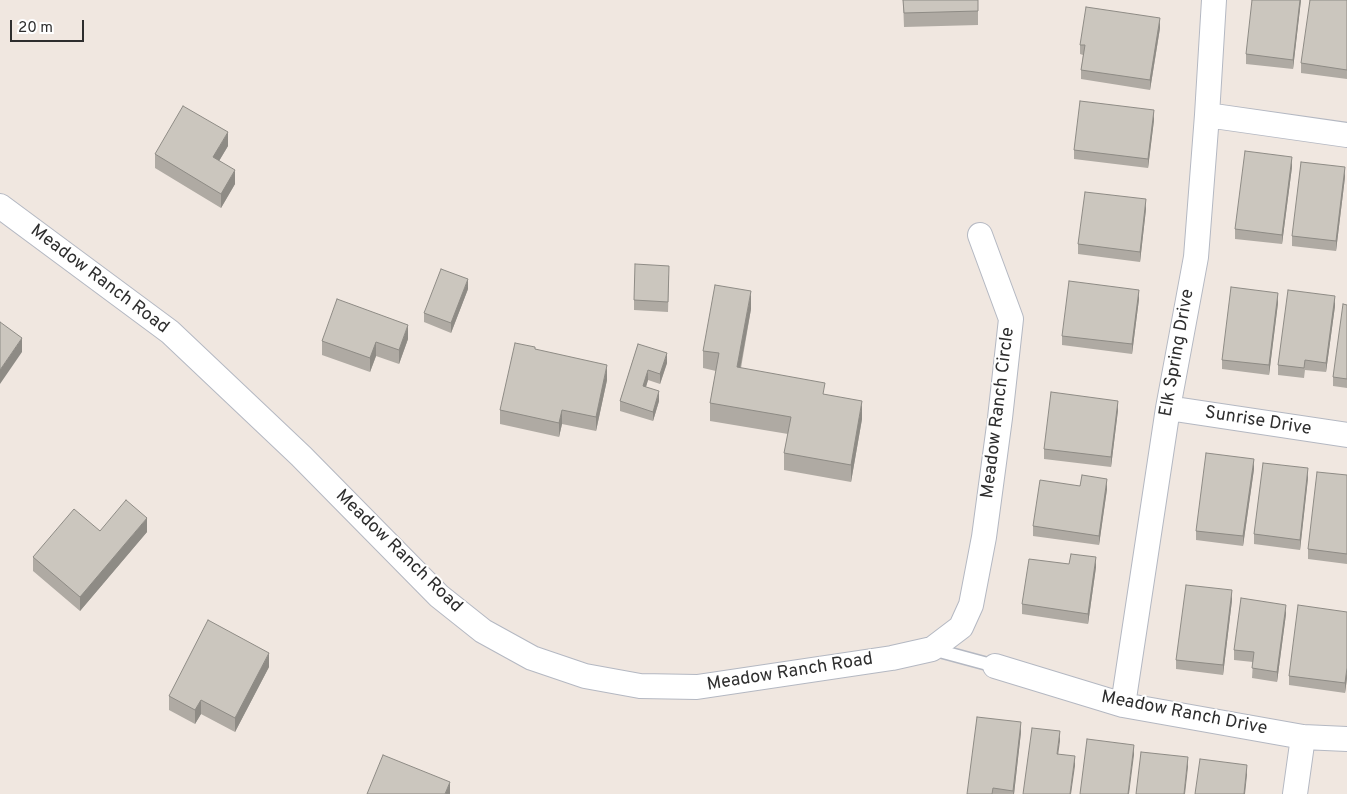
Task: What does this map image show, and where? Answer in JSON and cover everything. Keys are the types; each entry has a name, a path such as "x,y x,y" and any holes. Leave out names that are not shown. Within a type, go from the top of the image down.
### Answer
{"street":[{"name":"Elk Spring Drive","path":"1123,705 1168,408 1196,257 1214,0"},
{"path":"1207,115 1347,135"},
{"name":"Meadow Ranch Road","path":"0,206 170,332 301,456 439,596 483,631 532,658 585,676 640,686 697,687 892,658 932,649 961,627 971,605 984,537"},
{"name":"Meadow Ranch Circle","path":"980,235 1011,319 984,537"},
{"name":"Sunrise Drive","path":"1168,408 1347,435"},
{"name":"Meadow Ranch Drive","path":"995,666 1123,705 1303,737 1347,739"},
{"path":"1295,794 1303,737"}],"lane":[{"path":"932,649 995,666"}],"building":[{"path":"903,0 978,0 978,11 904,13"},
{"path":"1252,0 1300,0 1293,60 1246,54"},
{"path":"1310,0 1347,0 1347,70 1301,63"},
{"path":"1086,7 1160,18 1150,80 1081,70 1085,45 1080,45"},
{"path":"1080,101 1154,110 1148,159 1074,150"},
{"path":"183,106 228,132 213,157 235,170 221,194 155,154"},
{"path":"1245,151 1292,157 1282,235 1235,229"},
{"path":"1301,162 1345,167 1336,241 1292,236"},
{"path":"1085,192 1146,199 1140,252 1078,244"},
{"path":"635,264 669,266 668,302 634,300"},
{"path":"441,269 468,279 451,323 424,313"},
{"path":"1069,281 1139,290 1132,344 1062,336"},
{"path":"715,285 751,291 737,367 825,383 823,394 862,401 851,465 784,453 791,417 710,403 719,353 703,351"},
{"path":"1231,287 1278,293 1269,365 1222,360"},
{"path":"1288,290 1335,296 1326,363 1305,360 1304,368 1278,365"},
{"path":"337,299 408,325 399,350 376,342 370,358 322,341"},
{"path":"1343,304 1347,305 1347,379 1333,377"},
{"path":"0,322 22,338 0,370"},
{"path":"515,343 607,365 596,417 562,410 559,423 500,410"},
{"path":"638,344 667,353 660,374 648,370 643,386 659,391 653,412 620,401"},
{"path":"1051,392 1118,401 1111,457 1044,449"},
{"path":"1206,453 1254,459 1243,536 1196,531"},
{"path":"1263,463 1308,468 1300,540 1254,534"},
{"path":"1317,472 1347,475 1347,554 1308,549"},
{"path":"1082,475 1107,479 1099,536 1033,526 1040,480 1080,486"},
{"path":"126,500 147,518 80,597 33,557 74,509 100,531"},
{"path":"1071,554 1096,557 1088,614 1022,604 1029,559 1069,564"},
{"path":"1186,585 1232,590 1223,665 1176,660"},
{"path":"1241,598 1286,605 1277,672 1252,668 1254,652 1234,650"},
{"path":"1298,605 1347,612 1347,668 1345,683 1289,676"},
{"path":"208,620 269,653 235,718 201,700 195,710 169,696"},
{"path":"977,717 1021,722 1013,791 993,788 992,794 967,794"},
{"path":"1032,728 1060,731 1057,754 1075,756 1070,794 1023,794"},
{"path":"1087,739 1134,745 1128,794 1080,794"},
{"path":"1141,752 1188,757 1184,794 1136,794"},
{"path":"383,755 450,782 445,794 367,794"},
{"path":"1200,759 1247,765 1244,794 1195,794"}]}
